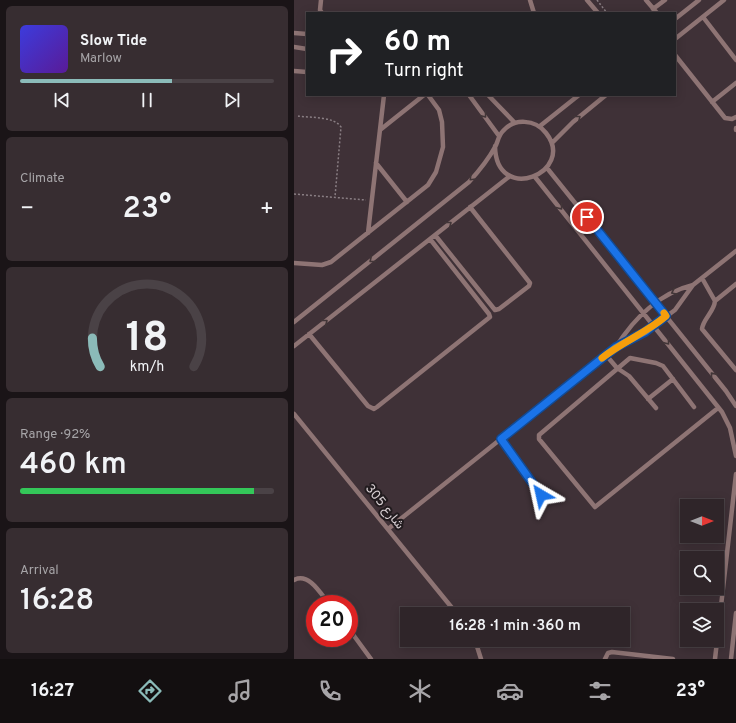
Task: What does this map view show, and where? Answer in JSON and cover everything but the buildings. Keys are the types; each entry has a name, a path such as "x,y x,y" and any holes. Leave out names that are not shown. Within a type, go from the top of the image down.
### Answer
{"lane":[{"path":"321,0 320,10 321,12"},
{"path":"530,0 534,12"},
{"path":"587,0 597,12"},
{"path":"646,0 655,11 665,0"},
{"path":"676,18 699,0"},
{"path":"676,38 724,0"},
{"path":"703,17 736,60"},
{"path":"294,33 306,34"},
{"path":"294,47 306,48"},
{"path":"676,56 725,118 736,118"},
{"path":"294,71 306,72"},
{"path":"712,102 736,84"},
{"path":"368,233 384,96"},
{"path":"380,130 423,96"},
{"path":"294,264 322,265 331,262 428,185 436,172 443,147 442,122 439,110 429,96"},
{"path":"470,96 499,136"},
{"path":"489,96 514,123"},
{"path":"540,126 578,96"},
{"path":"552,143 573,122 605,96"},
{"path":"294,322 469,182 484,165 503,130 514,123 532,123 540,126 552,143 552,156 547,168 535,177 522,179 510,176 498,163 495,146"},
{"path":"376,163 407,202"},
{"path":"547,168 656,303 736,406"},
{"path":"294,346 510,176"},
{"path":"535,177 718,408 730,428 736,456"},
{"path":"435,235 495,310 500,309 523,291 529,286 530,283 470,207"},
{"path":"309,334 368,406 370,408 378,407 490,318 489,314 430,239"},
{"path":"616,347 628,328 643,313 674,291 693,285 736,250"},
{"path":"702,278 715,301"},
{"path":"736,284 715,301 702,329 736,370"},
{"path":"388,529 616,347 636,338 654,326 682,303 693,285"},
{"path":"606,355 617,368 629,376 656,408"},
{"path":"694,407 674,379 660,364 637,358 626,360 539,436 540,442 593,507 597,506 718,408"},
{"path":"648,399 674,379"},
{"name":"شارع 305","path":"294,414 451,607"},
{"path":"501,439 541,495"},
{"path":"715,659 736,474"},
{"path":"294,580 302,578 307,579 321,595"},
{"path":"731,659 736,613"},
{"path":"358,641 371,659"},
{"path":"477,647 481,659"},
{"path":"604,659 608,653 612,652 673,659"}],"path":[{"path":"597,0 606,12"},
{"path":"298,116 333,120 342,127 334,198"},
{"path":"294,194 372,201"}],"slow traffic":[{"path":"602,358 616,347 636,338 654,326 666,316 664,313"}],"route":[{"path":"541,495 501,439 616,347 636,338 666,316 587,217"}]}
